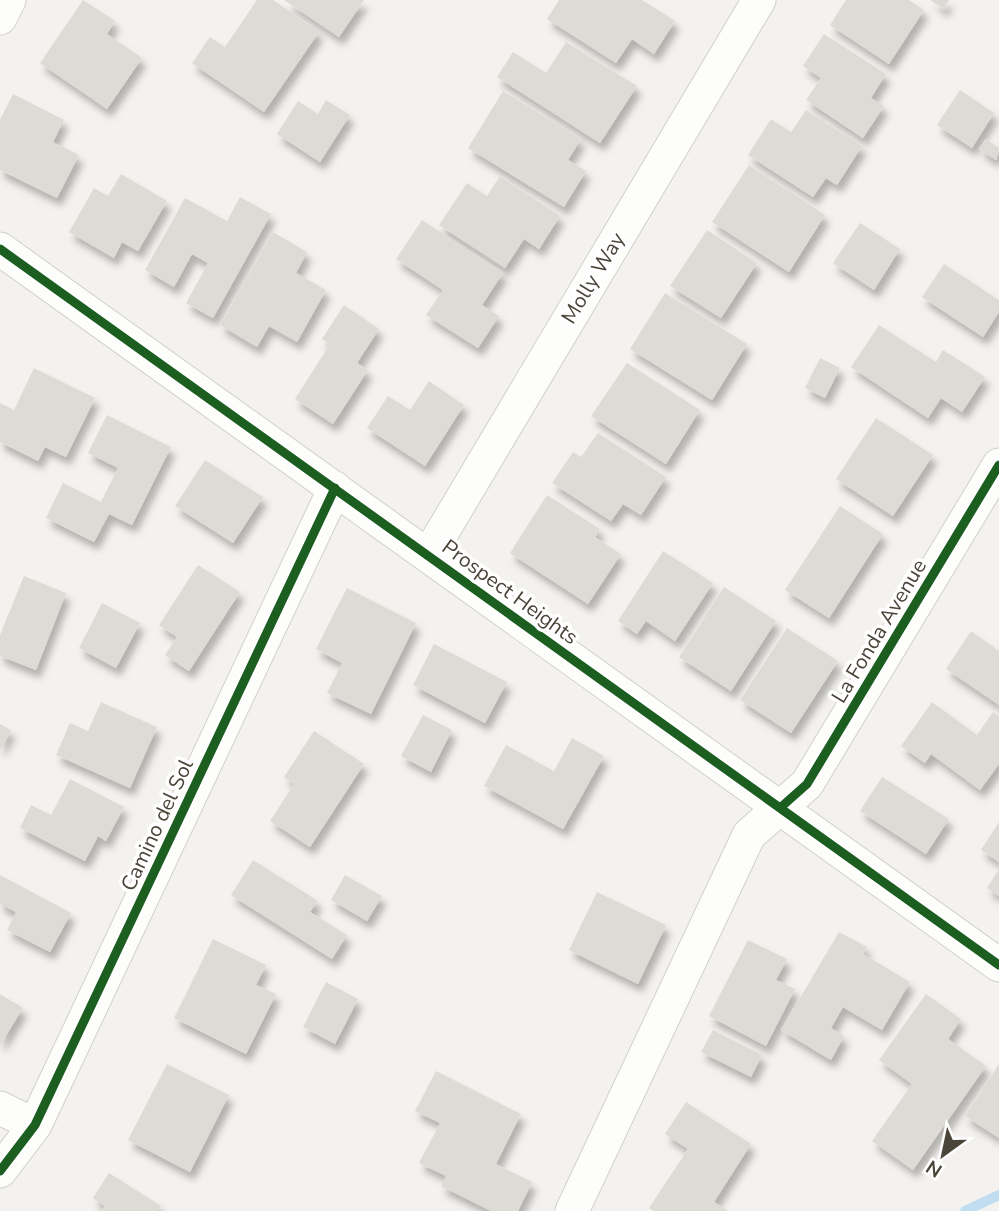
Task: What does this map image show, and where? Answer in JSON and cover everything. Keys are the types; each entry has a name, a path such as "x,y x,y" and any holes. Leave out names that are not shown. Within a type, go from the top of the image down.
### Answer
{"street":[{"path":"0,18 9,0"},
{"name":"Molly Way","path":"428,556 759,0"},
{"name":"Prospect Heights","path":"2,255 335,488 999,965"},
{"name":"La Fonda Avenue","path":"572,1211 748,835 807,784 999,465"},
{"name":"Camino del Sol","path":"0,1171 35,1125 335,488"},
{"path":"0,1108 35,1125"}],"building":[{"path":"83,0 115,21 107,34 142,58 107,109 40,63"},
{"path":"257,0 273,0 319,32 264,112 192,63 210,37 225,47"},
{"path":"284,0 364,0 339,37"},
{"path":"559,0 642,0 675,21 654,54 632,39 616,63 547,19"},
{"path":"846,0 909,0 924,10 889,64 830,25"},
{"path":"930,0 949,0 944,9"},
{"path":"824,34 886,74 871,98 884,106 863,138 806,100 821,78 803,66"},
{"path":"566,42 637,86 600,143 497,77 513,52 546,73"},
{"path":"960,90 994,113 972,148 937,125"},
{"path":"503,91 581,139 568,160 586,171 564,207 468,148"},
{"path":"13,94 64,120 53,142 79,155 57,198 0,170 0,120"},
{"path":"326,100 350,115 320,162 277,134 298,101 318,114"},
{"path":"806,110 862,146 837,185 826,178 813,197 748,155 771,119 791,132"},
{"path":"986,139 999,148 996,160 979,149"},
{"path":"749,165 825,215 789,272 712,222"},
{"path":"121,174 167,201 138,251 122,242 114,258 69,232 94,188 108,196"},
{"path":"500,176 560,216 539,249 524,239 505,268 439,225 467,183 487,196"},
{"path":"240,197 271,214 213,318 186,303 208,263 192,254 174,287 145,270 185,198 227,221"},
{"path":"422,220 503,273 482,305 499,316 478,348 426,315 443,290 396,259"},
{"path":"860,223 900,249 874,290 833,263"},
{"path":"707,230 757,263 721,318 670,286"},
{"path":"273,232 307,252 296,273 326,290 297,342 269,326 257,347 220,325"},
{"path":"944,264 999,300 999,312 983,337 922,297"},
{"path":"665,293 747,344 712,400 630,349"},
{"path":"344,305 379,329 357,363 368,370 333,424 295,399 330,344 322,339"},
{"path":"879,325 936,362 943,350 985,377 962,412 941,398 928,418 851,367"},
{"path":"820,358 840,368 825,398 805,388"},
{"path":"627,363 700,410 666,464 591,416"},
{"path":"34,368 95,398 66,457 45,447 38,461 0,442 0,403 14,410"},
{"path":"429,381 464,405 425,466 367,428 388,396 410,410"},
{"path":"107,415 171,447 132,525 109,514 94,542 46,518 63,483 101,502 118,468 88,453"},
{"path":"876,418 933,455 893,516 836,479"},
{"path":"598,433 666,477 641,515 623,504 611,521 552,483 573,452 581,457"},
{"path":"205,460 263,497 233,543 175,506"},
{"path":"547,495 600,529 595,537 621,554 588,604 510,553"},
{"path":"840,506 883,534 829,618 785,590"},
{"path":"663,551 713,583 675,641 646,621 637,634 618,621"},
{"path":"198,565 240,592 189,671 165,655 177,637 159,625"},
{"path":"24,576 66,593 36,670 0,656 0,635"},
{"path":"724,587 776,621 731,691 679,657"},
{"path":"347,588 416,623 371,714 327,693 342,663 316,649"},
{"path":"102,603 140,623 116,668 79,648"},
{"path":"787,628 838,661 791,733 740,700"},
{"path":"971,631 999,651 999,705 946,669"},
{"path":"434,644 507,682 485,723 413,685"},
{"path":"101,702 157,727 130,788 56,755 70,723 88,731"},
{"path":"932,702 977,735 993,712 999,716 999,764 980,790 931,754 925,763 901,746"},
{"path":"423,715 452,730 431,772 401,756"},
{"path":"0,724 11,730 0,750"},
{"path":"314,731 364,764 310,847 270,821 294,784 284,777"},
{"path":"572,738 604,756 563,829 484,786 506,745 554,771"},
{"path":"882,777 949,819 926,854 860,811"},
{"path":"70,779 124,807 106,841 98,836 85,861 20,828 31,805 51,815"},
{"path":"999,822 999,862 981,850"},
{"path":"253,860 318,901 310,912 347,935 332,959 231,895"},
{"path":"999,869 999,896 987,888"},
{"path":"0,875 71,913 50,952 7,930 16,912 0,904"},
{"path":"345,875 382,896 367,921 331,900"},
{"path":"597,892 666,925 638,984 569,950"},
{"path":"839,932 867,947 863,954 910,982 882,1030 843,1007 831,1028 844,1036 831,1060 781,1030"},
{"path":"213,939 266,965 256,985 276,994 246,1054 174,1018"},
{"path":"748,940 787,959 776,980 795,989 766,1046 709,1016"},
{"path":"326,982 358,999 335,1044 303,1027"},
{"path":"0,994 23,1008 0,1045"},
{"path":"926,994 961,1019 948,1039 986,1066 913,1170 872,1141 912,1084 879,1060"},
{"path":"713,1030 762,1055 751,1077 701,1052"},
{"path":"167,1064 229,1095 190,1172 128,1140"},
{"path":"999,1064 999,1138 965,1116"},
{"path":"436,1071 521,1114 496,1164 532,1182 518,1211 491,1211 441,1186 446,1176 419,1163 440,1123 415,1111"},
{"path":"686,1102 751,1144 714,1202 728,1211 654,1211 649,1208 688,1149 665,1134"},
{"path":"109,1173 161,1206 157,1211 102,1211 105,1206 93,1198"}],"waterway":[{"path":"965,1211 999,1195"}],"cycle path":[{"path":"0,249 999,965"},
{"path":"780,808 807,784 999,465"},
{"path":"0,1171 35,1125 335,488"}]}
